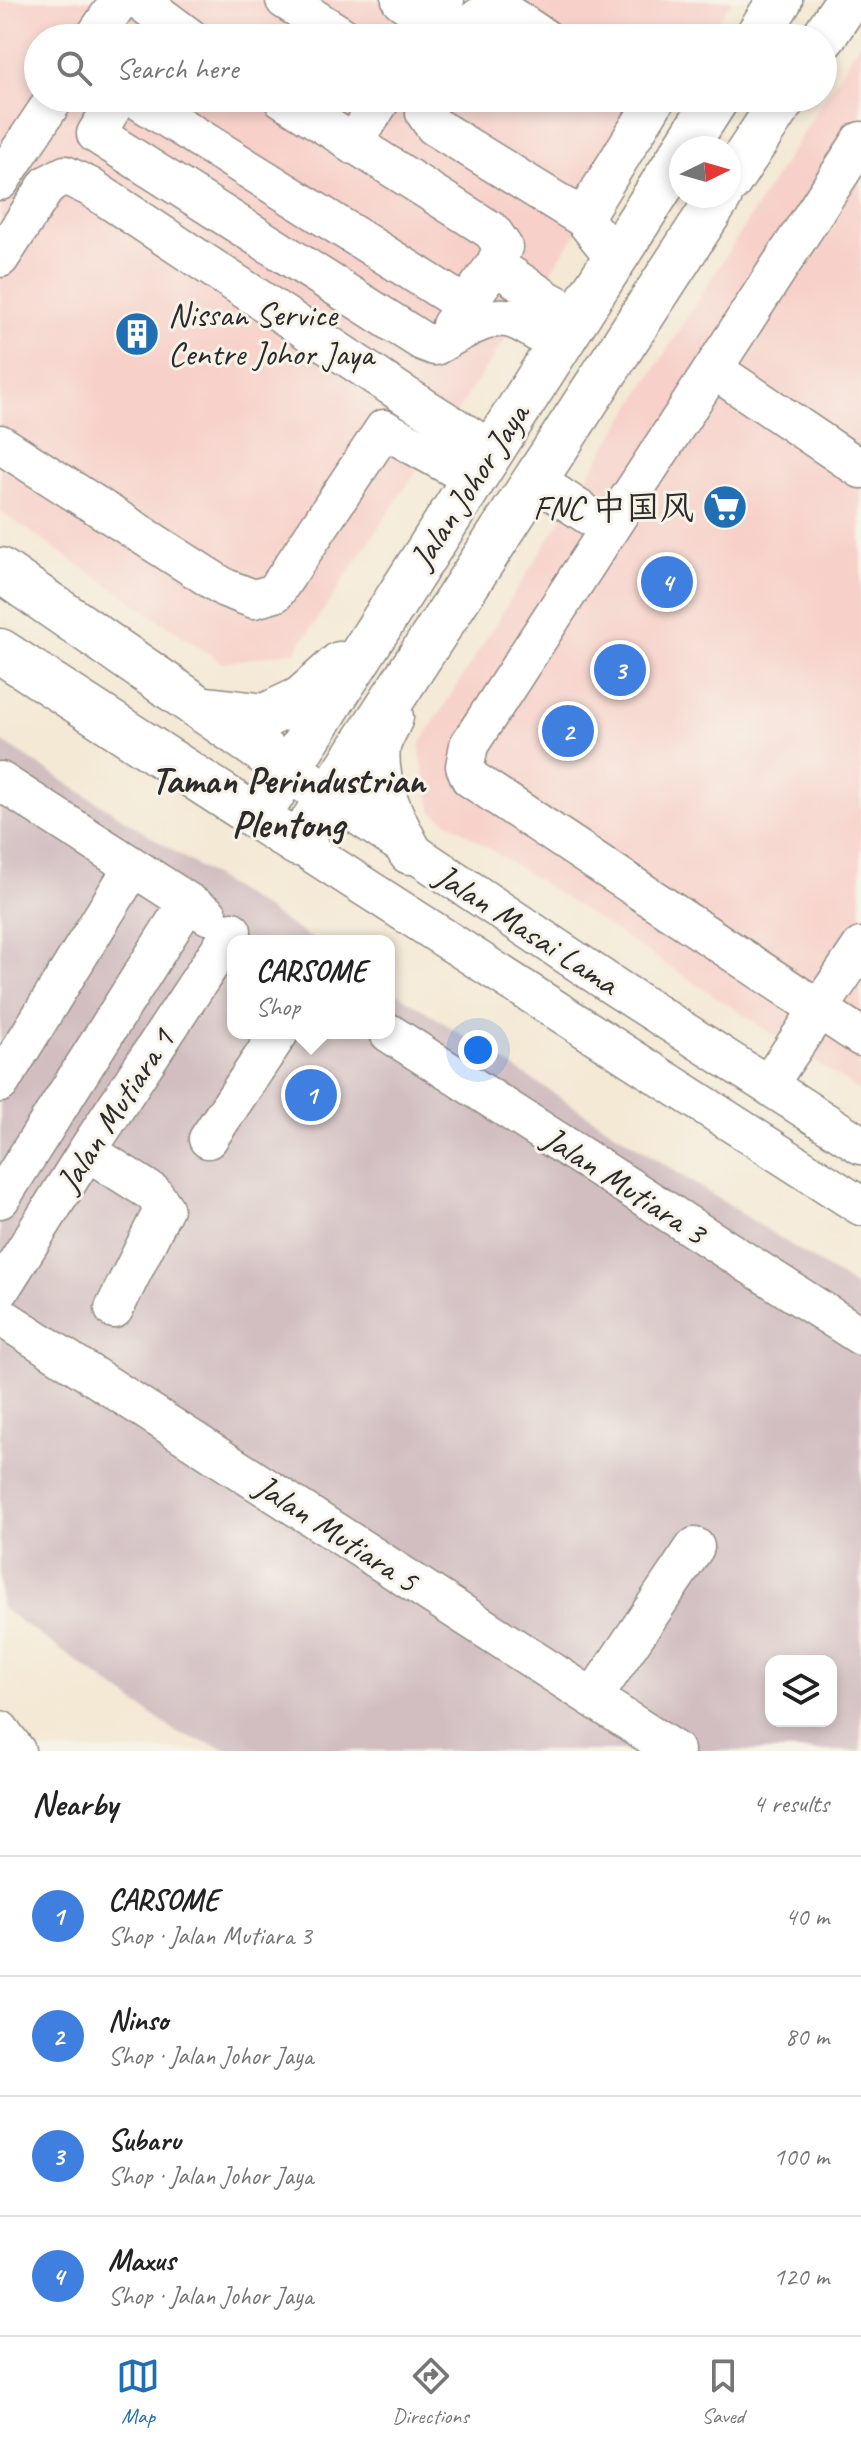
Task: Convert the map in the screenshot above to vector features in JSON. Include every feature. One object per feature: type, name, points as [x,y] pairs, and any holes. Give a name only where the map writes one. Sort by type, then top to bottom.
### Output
[{"type":"main road","points":[[765,24],[780,0]]},
{"type":"main road","points":[[832,24],[848,0]]},
{"type":"main road","points":[[693,136],[708,112]]},
{"type":"main road","points":[[741,164],[775,112]]},
{"type":"main road","name":"Jalan Johor Jaya","points":[[257,818],[669,174]]},
{"type":"main road","name":"Jalan Johor Jaya","points":[[298,844],[712,208]]},
{"type":"main road","name":"Jalan Masai Lama","points":[[0,570],[329,796]]},
{"type":"main road","points":[[201,709],[265,716],[301,699],[377,630]]},
{"type":"main road","name":"Jalan Masai Lama","points":[[0,651],[298,844]]},
{"type":"main road","points":[[410,852],[391,815],[379,773],[378,745],[417,661]]},
{"type":"street","points":[[104,24],[120,0]]},
{"type":"street","points":[[285,0],[323,24]]},
{"type":"street","points":[[474,24],[491,10],[506,13],[523,24]]},
{"type":"street","points":[[0,181],[45,112]]},
{"type":"street","points":[[68,112],[96,134],[422,341],[435,346],[488,321],[506,318],[522,324],[568,331]]},
{"type":"street","points":[[96,134],[109,112]]},
{"type":"street","points":[[157,112],[465,305]]},
{"type":"street","points":[[303,112],[492,231],[503,247],[495,265],[435,346]]},
{"type":"street","points":[[353,145],[373,112]]},
{"type":"street","points":[[425,112],[434,126],[583,218],[615,258]]},
{"type":"street","points":[[583,218],[647,112]]},
{"type":"street","points":[[861,141],[469,745],[465,766],[470,778],[861,1037]]},
{"type":"street","points":[[0,258],[48,184],[65,175],[90,187],[406,396],[483,464]]},
{"type":"street","points":[[495,265],[549,301],[568,331]]},
{"type":"street","points":[[713,369],[861,469]]},
{"type":"street","points":[[0,444],[225,588],[254,599],[275,593],[406,396]]},
{"type":"street","points":[[384,429],[483,464]]},
{"type":"street","points":[[535,480],[609,529]]},
{"type":"street","points":[[0,781],[238,935]]},
{"type":"street","name":"Jalan Masai Lama","points":[[329,796],[618,989],[861,1145]]},
{"type":"street","name":"Jalan Masai Lama","points":[[298,844],[861,1206]]},
{"type":"street","points":[[0,1083],[133,867]]},
{"type":"street","name":"Jalan Mutiara 1","points":[[0,1199],[188,902]]},
{"type":"street","points":[[768,1085],[861,947]]},
{"type":"street","name":"Jalan Mutiara 1","points":[[0,1290],[87,1151],[227,954]]},
{"type":"street","points":[[590,1032],[618,989]]},
{"type":"street","name":"Jalan Mutiara 3","points":[[395,1037],[861,1336]]},
{"type":"street","points":[[208,1139],[275,1039]]},
{"type":"street","points":[[87,1151],[153,1193],[164,1208],[114,1309]]},
{"type":"street","name":"Jalan Mutiara 5","points":[[0,1316],[675,1751]]},
{"type":"street","points":[[593,1698],[695,1547]]},
{"type":"street","points":[[0,1730],[16,1751]]},
{"type":"shaded area","points":[[0,0],[732,0],[716,24],[24,24],[24,112],[658,112],[296,651],[222,663],[0,511]]},
{"type":"shaded area","points":[[861,40],[861,1092],[432,811],[419,746],[816,112],[837,112],[837,78]]},
{"type":"shaded area","points":[[0,740],[306,935],[227,935],[227,1039],[395,1039],[395,992],[861,1290],[861,1751],[233,1751],[179,1734],[0,1607]]},
{"type":"place","name":"Nissan Service Centre Johor Jaya","points":[[137,334]]},
{"type":"place","name":"FNC 中国风","points":[[725,507]]},
{"type":"place","name":"Maxus","points":[[667,582]]},
{"type":"place","name":"Subaru","points":[[620,670]]},
{"type":"place","name":"Ninso","points":[[568,731]]},
{"type":"place","name":"CARSOME","points":[[311,1095]]},
{"type":"district","name":"Taman Perindustrian Plentong","points":[[288,802]]}]
